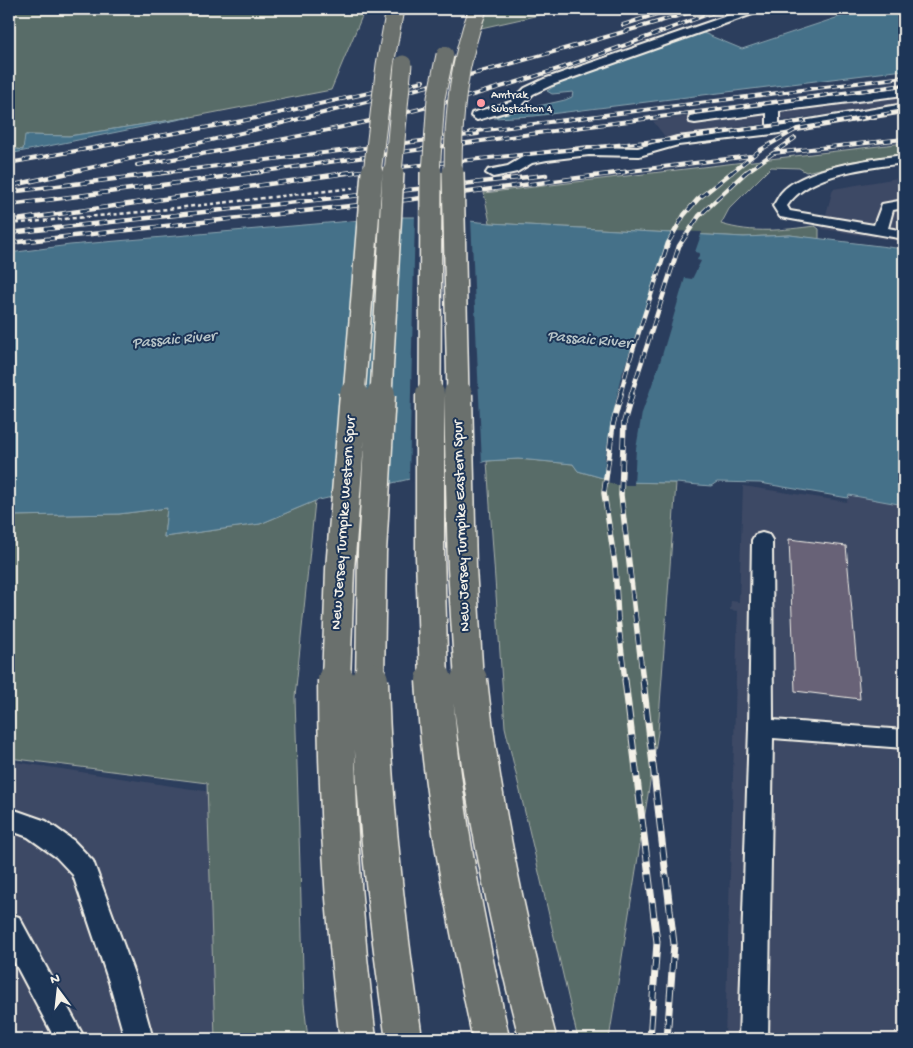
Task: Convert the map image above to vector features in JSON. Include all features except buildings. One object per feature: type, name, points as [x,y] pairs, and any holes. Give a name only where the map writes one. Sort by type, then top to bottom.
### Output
[{"type":"highway","name":"New Jersey Turnpike Western Spur","points":[[358,1039],[346,923],[337,794],[335,712],[337,605],[376,128],[384,64],[395,9]]},
{"type":"highway","name":"New Jersey Turnpike Western Spur","points":[[404,1039],[386,912],[378,826],[371,711],[370,649],[372,556],[395,147],[401,81],[412,9]]},
{"type":"highway","name":"New Jersey Turnpike Eastern Spur","points":[[460,9],[442,66],[432,131],[430,592],[436,706],[443,778],[462,899],[491,1039]]},
{"type":"highway","name":"New Jersey Turnpike Eastern Spur","points":[[478,9],[468,36],[459,74],[453,140],[465,626],[472,707],[491,836],[515,948],[538,1039]]},
{"type":"lane","points":[[477,116],[515,105],[529,91],[548,82],[757,9]]},
{"type":"lane","points":[[695,119],[904,91]]},
{"type":"lane","points":[[773,130],[774,108]]},
{"type":"lane","points":[[493,173],[512,169],[528,160],[547,156],[589,151],[639,152],[678,141],[773,130],[904,108]]},
{"type":"lane","points":[[904,159],[835,170],[801,185],[782,198],[780,206],[785,214],[904,235]]},
{"type":"lane","points":[[880,231],[887,207],[904,204]]},
{"type":"lane","points":[[753,1039],[761,728],[762,540]]},
{"type":"lane","points":[[761,728],[904,739]]},
{"type":"lane","points":[[9,819],[37,830],[65,849],[84,869],[123,982],[139,1039]]},
{"type":"lane","points":[[9,926],[71,1039]]},
{"type":"path","points":[[9,224],[141,212],[356,188]]},
{"type":"shaded area","points":[[904,88],[904,103],[666,138],[653,121]]},
{"type":"shaded area","points":[[904,177],[904,242],[822,229],[833,189]]},
{"type":"shaded area","points":[[743,486],[847,502],[848,495],[904,505],[904,1039],[725,1039],[738,611],[730,610],[731,601],[739,602]]},
{"type":"shaded area","points":[[9,761],[211,792],[218,1039],[9,1039]]},
{"type":"green space","points":[[9,9],[365,9],[331,90],[191,117],[69,136],[26,135],[23,150],[9,148]]},
{"type":"green space","points":[[488,9],[566,9],[481,28]]},
{"type":"green space","points":[[904,143],[904,154],[854,161],[806,172],[799,168],[771,167],[729,209],[721,224],[756,230],[780,230],[815,226],[819,229],[819,239],[790,235],[744,237],[490,223],[484,193]]},
{"type":"green space","points":[[518,459],[573,464],[578,471],[617,482],[676,483],[658,732],[609,1039],[578,1039],[505,727],[487,461]]},
{"type":"green space","points":[[315,501],[295,697],[304,1003],[308,1039],[215,1039],[207,783],[9,758],[9,516],[119,514],[167,508],[164,537],[260,524]]},
{"type":"water","points":[[830,9],[904,9],[904,70],[534,116],[494,118],[503,114],[565,100],[572,97],[573,92],[552,94],[547,91],[562,81],[701,32],[742,49],[845,15]]},
{"type":"water","points":[[191,117],[9,154],[9,148],[23,150],[25,135],[69,136]]},
{"type":"water","name":"Passaic River","points":[[398,217],[427,217],[490,223],[744,237],[790,235],[904,249],[904,505],[849,495],[848,498],[760,483],[717,482],[711,486],[676,483],[617,482],[578,471],[573,464],[518,459],[487,461],[315,501],[260,524],[164,537],[167,508],[119,514],[9,516],[9,253],[70,245]]},
{"type":"pier","points":[[415,214],[471,218],[482,464],[409,482]]},
{"type":"pier","points":[[672,231],[702,232],[695,252],[700,253],[697,260],[701,261],[692,279],[685,278],[660,362],[642,413],[636,449],[634,485],[617,485],[604,481],[605,457],[620,380]]},
{"type":"railway","points":[[623,25],[672,9]]},
{"type":"railway","points":[[67,173],[386,97],[544,55],[701,9]]},
{"type":"railway","points":[[137,165],[318,132],[453,101],[610,51],[722,9]]},
{"type":"railway","points":[[470,132],[904,77]]},
{"type":"railway","points":[[9,163],[242,121],[423,81]]},
{"type":"railway","points":[[251,173],[904,85]]},
{"type":"railway","points":[[731,173],[760,150],[797,129],[904,111]]},
{"type":"railway","points":[[342,173],[685,138],[805,121]]},
{"type":"railway","points":[[161,173],[478,134]]},
{"type":"railway","points":[[774,153],[795,138]]},
{"type":"railway","points":[[774,153],[904,139]]},
{"type":"railway","points":[[745,173],[774,153]]},
{"type":"railway","points":[[615,173],[750,156]]},
{"type":"railway","points":[[14,185],[73,172]]},
{"type":"railway","points":[[9,192],[171,172]]},
{"type":"railway","points":[[9,205],[261,172]]},
{"type":"railway","points":[[9,221],[354,172]]},
{"type":"railway","points":[[9,243],[406,200],[625,172]]},
{"type":"railway","points":[[620,395],[668,243],[684,215],[698,199],[732,172]]},
{"type":"railway","points":[[631,395],[679,246],[699,216],[746,172]]},
{"type":"railway","points":[[9,233],[546,175]]},
{"type":"railway","points":[[621,394],[613,424],[604,493],[615,565],[618,619],[625,681]]},
{"type":"railway","points":[[632,394],[624,422],[621,495],[643,681]]},
{"type":"railway","points":[[625,680],[657,942],[650,1039]]},
{"type":"railway","points":[[643,680],[674,944],[667,1039]]},
{"type":"place","name":"Amtrak Substation 4","points":[[481,103]]}]
